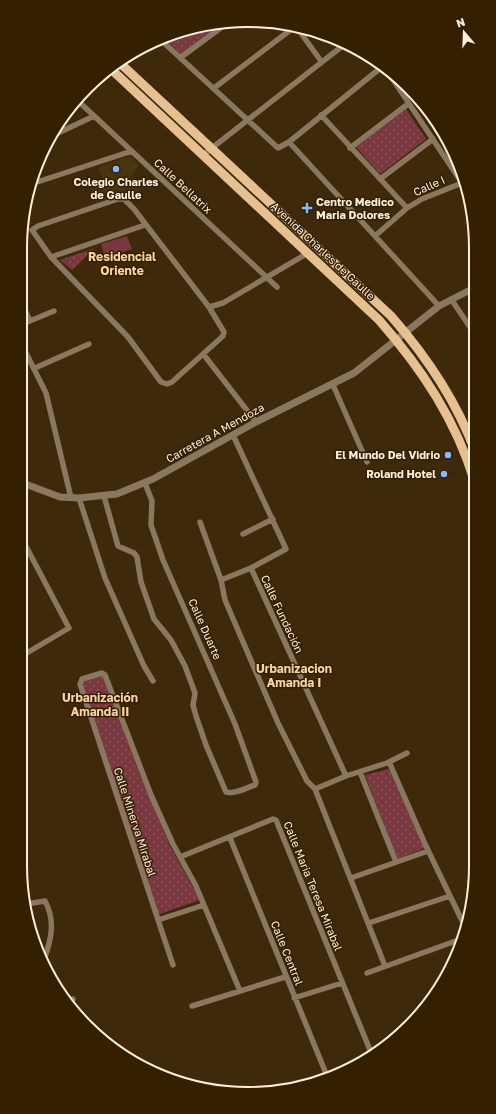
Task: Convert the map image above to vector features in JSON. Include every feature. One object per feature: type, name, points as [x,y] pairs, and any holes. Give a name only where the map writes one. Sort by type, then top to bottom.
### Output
[{"type":"main road","name":"Avenida Charles de Gaulle","points":[[123,66],[315,244],[405,332],[425,358],[452,398],[469,436]]},
{"type":"main road","name":"Avenida Charles de Gaulle","points":[[114,72],[379,320],[396,339],[426,378],[444,408],[460,440],[469,465]]},
{"type":"main road","points":[[218,168],[225,162]]},
{"type":"street","points":[[180,58],[219,29]]},
{"type":"street","points":[[214,88],[289,31]]},
{"type":"street","points":[[302,34],[321,61]]},
{"type":"street","points":[[165,43],[276,147],[280,147],[289,142],[378,70]]},
{"type":"street","points":[[203,155],[340,47]]},
{"type":"street","name":"Calle I","points":[[394,82],[456,174]]},
{"type":"street","name":"Calle Bellatrix","points":[[81,104],[277,287]]},
{"type":"street","points":[[350,148],[408,104]]},
{"type":"street","points":[[321,115],[407,208]]},
{"type":"street","points":[[60,132],[94,116]]},
{"type":"street","points":[[380,179],[433,139]]},
{"type":"street","points":[[289,142],[439,306]]},
{"type":"street","points":[[38,182],[132,152]]},
{"type":"street","name":"Calle I","points":[[375,236],[407,208],[422,199],[459,184]]},
{"type":"street","points":[[118,199],[124,199],[145,225],[222,327],[223,336],[204,355],[172,382],[167,384],[161,382],[128,337],[51,257],[32,230],[33,228],[118,199]]},
{"type":"street","points":[[51,257],[145,225]]},
{"type":"street","points":[[209,308],[222,303],[308,253]]},
{"type":"street","name":"Carretera A Mendoza","points":[[27,485],[60,497],[75,498],[104,496],[123,492],[144,483],[256,422],[333,384],[370,362],[396,339],[439,306],[469,290]]},
{"type":"street","points":[[450,299],[469,325]]},
{"type":"street","points":[[27,322],[54,310]]},
{"type":"street","points":[[27,314],[30,321]]},
{"type":"street","points":[[35,368],[89,344]]},
{"type":"street","points":[[27,354],[46,393],[75,498],[105,578],[144,666],[153,681]]},
{"type":"street","points":[[204,355],[256,422]]},
{"type":"street","points":[[333,384],[367,462]]},
{"type":"street","name":"Calle Fundación","points":[[221,580],[251,568],[286,549],[233,435]]},
{"type":"street","name":"Calle Duarte","points":[[104,496],[118,546],[134,553],[137,557],[141,582],[154,619],[171,640],[185,666],[195,693],[193,705],[206,745],[226,792],[230,793],[238,791],[255,785],[256,782],[235,724],[163,560],[151,525],[152,502],[144,483]]},
{"type":"street","points":[[243,534],[273,519]]},
{"type":"street","points":[[200,522],[221,580],[225,600],[278,723],[307,781],[315,789],[385,966]]},
{"type":"street","points":[[27,548],[69,628],[27,653]]},
{"type":"street","name":"Calle Fundación","points":[[251,568],[346,776]]},
{"type":"street","name":"Calle Minerva Mirabal","points":[[173,965],[80,684],[82,679],[102,673],[105,675],[151,795],[180,857]]},
{"type":"street","points":[[315,789],[346,776],[389,763],[407,753]]},
{"type":"street","points":[[389,763],[462,920]]},
{"type":"street","points":[[360,772],[396,862]]},
{"type":"street","name":"Calle Maria Teresa Mirabal","points":[[180,857],[230,838],[273,819],[276,820],[370,1050]]},
{"type":"street","name":"Calle Central","points":[[230,838],[325,1073]]},
{"type":"street","points":[[351,878],[428,850]]},
{"type":"street","points":[[180,857],[204,905],[240,991]]},
{"type":"street","points":[[368,923],[450,896]]},
{"type":"street","points":[[30,904],[45,902],[52,923],[50,942],[46,955]]},
{"type":"street","points":[[158,920],[204,905]]},
{"type":"street","points":[[367,973],[456,941]]},
{"type":"street","points":[[192,1006],[285,977]]},
{"type":"street","points":[[294,998],[342,983]]},
{"type":"shaded area","points":[[216,29],[182,55],[168,42],[205,31]]},
{"type":"shaded area","points":[[406,109],[426,139],[380,174],[356,147]]},
{"type":"shaded area","points":[[130,156],[139,165],[131,176],[140,189],[129,197],[123,194],[96,203],[91,188],[104,184],[98,167]]},
{"type":"shaded area","points":[[127,236],[132,249],[105,258],[101,244]]},
{"type":"shaded area","points":[[95,248],[72,270],[60,260]]},
{"type":"shaded area","points":[[103,675],[138,770],[170,846],[200,900],[157,915],[82,682]]},
{"type":"shaded area","points":[[389,769],[425,848],[397,859],[365,775]]},
{"type":"place","name":"Colegio Charles de Gaulle","points":[[116,169]]},
{"type":"place","name":"Centro Medico Maria Dolores","points":[[307,208]]},
{"type":"place","name":"El Mundo Del Vidrio","points":[[448,455]]},
{"type":"place","name":"Roland Hotel","points":[[444,474]]},
{"type":"district","name":"Residencial Oriente","points":[[122,264]]},
{"type":"district","name":"Urbanizacion Amanda I","points":[[294,676]]},
{"type":"district","name":"Urbanización Amanda II","points":[[100,705]]}]
